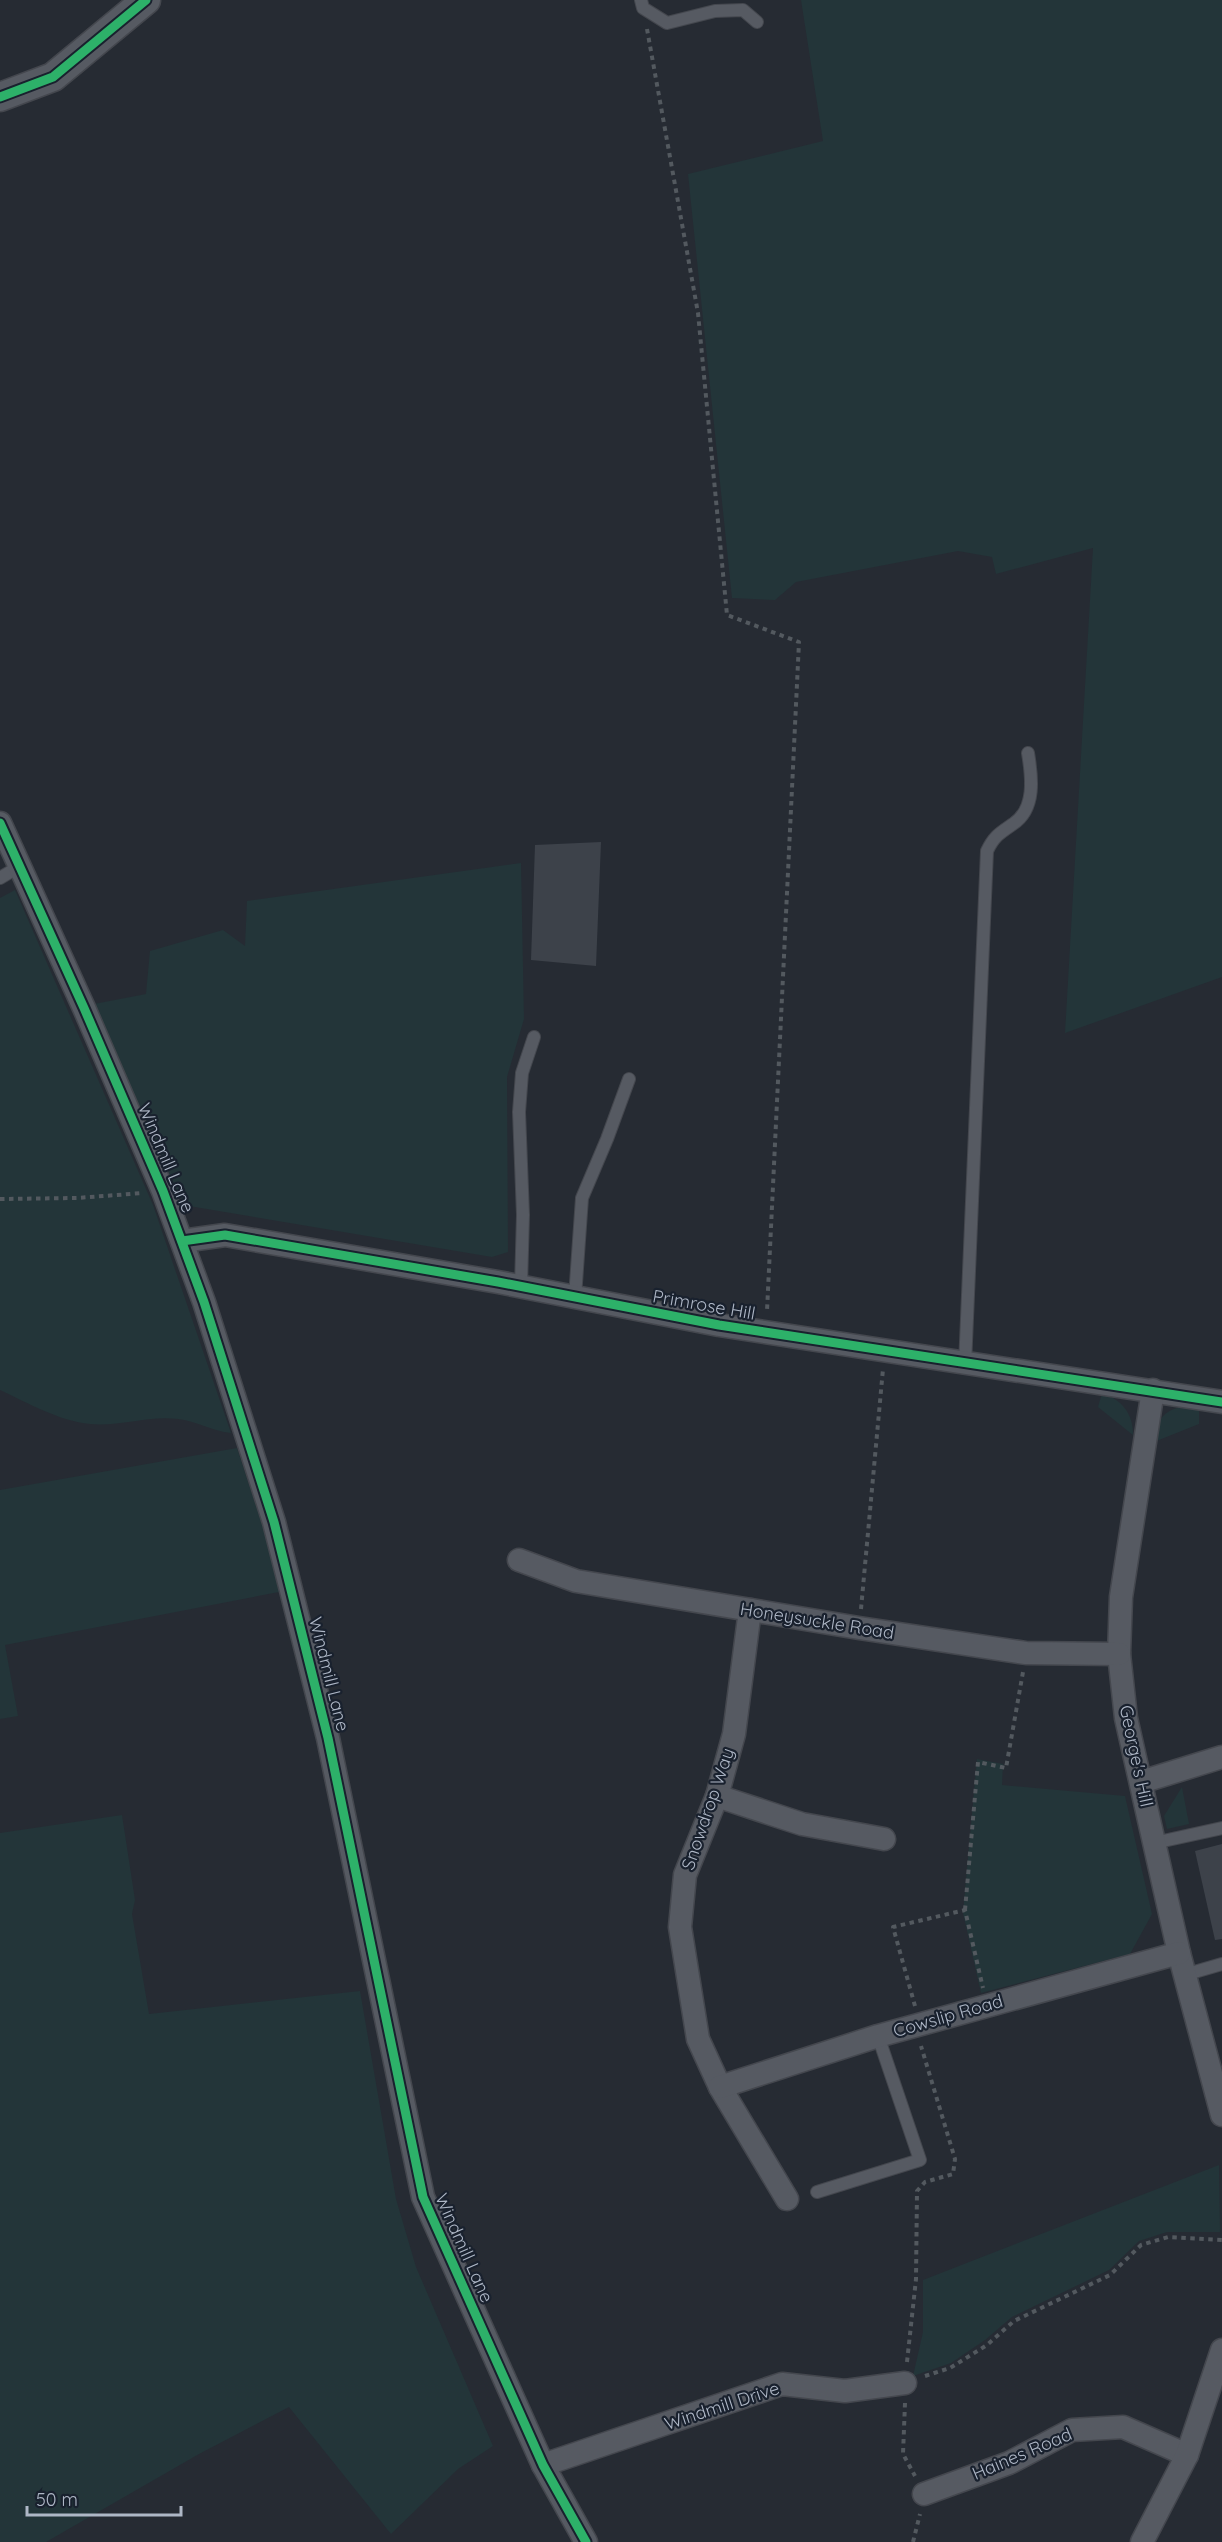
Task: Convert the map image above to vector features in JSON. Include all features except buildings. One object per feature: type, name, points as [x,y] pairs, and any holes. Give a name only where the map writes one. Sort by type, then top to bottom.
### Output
[{"type":"street","points":[[0,98],[52,77],[146,0]]},
{"type":"street","name":"Windmill Lane","points":[[0,823],[84,1008],[163,1191],[204,1302],[274,1522],[328,1738],[423,2197],[543,2465],[586,2542]]},
{"type":"street","name":"Primrose Hill","points":[[182,1241],[225,1235],[521,1286],[765,1333],[964,1365],[1153,1390],[1222,1402]]},
{"type":"street","name":"George's Hill","points":[[1153,1390],[1121,1597],[1119,1654],[1126,1718],[1184,1975],[1222,2115]]},
{"type":"street","name":"Honeysuckle Road","points":[[519,1560],[576,1581],[859,1628],[1026,1653],[1119,1654]]},
{"type":"street","name":"Snowdrop Way","points":[[750,1610],[734,1734],[717,1796],[685,1875],[680,1927],[698,2039],[720,2087],[787,2199]]},
{"type":"street","points":[[1141,1782],[1222,1756]]},
{"type":"street","points":[[717,1796],[802,1824],[884,1839]]},
{"type":"street","name":"Cowslip Road","points":[[720,2087],[878,2036],[920,2033],[987,2005],[1179,1953]]},
{"type":"street","points":[[1142,2542],[1187,2455],[1220,2365]]},
{"type":"street","name":"Windmill Drive","points":[[543,2465],[782,2384],[845,2391],[905,2383]]},
{"type":"street","name":"Haines Road","points":[[924,2494],[1009,2463],[1072,2430],[1123,2427],[1187,2455]]},
{"type":"lane","points":[[642,4],[667,23],[715,11],[743,10],[757,22]]},
{"type":"lane","points":[[964,1365],[987,851],[994,836],[1023,816],[1032,789],[1028,753]]},
{"type":"lane","points":[[0,878],[20,866]]},
{"type":"lane","points":[[521,1286],[523,1215],[519,1112],[522,1073],[534,1037]]},
{"type":"lane","points":[[574,1297],[582,1198],[608,1139],[629,1079]]},
{"type":"lane","points":[[1154,1843],[1222,1828]]},
{"type":"lane","points":[[1184,1975],[1222,1964]]},
{"type":"lane","points":[[817,2192],[920,2160],[878,2036]]},
{"type":"path","points":[[642,4],[698,313],[727,615],[799,642],[765,1333]]},
{"type":"path","points":[[0,1199],[77,1198],[163,1191]]},
{"type":"path","points":[[859,1628],[885,1352]]},
{"type":"path","points":[[987,2005],[965,1910],[978,1762],[1006,1768],[1025,1664]]},
{"type":"path","points":[[913,2542],[924,2494],[903,2454],[905,2383],[916,2278],[917,2191],[925,2182],[953,2174],[955,2159],[893,1927],[965,1910]]},
{"type":"path","points":[[905,2383],[950,2368],[987,2344],[1014,2322],[1110,2275],[1141,2245],[1168,2236],[1222,2240]]},
{"type":"shaded area","points":[[801,0],[1222,0],[1222,977],[1065,1033],[1093,548],[996,574],[992,557],[958,551],[796,582],[775,600],[732,598],[688,174],[823,141]]},
{"type":"shaded area","points":[[521,863],[524,1019],[507,1077],[508,1252],[492,1257],[189,1206],[179,1196],[94,1004],[146,994],[150,951],[223,930],[245,946],[247,901]]},
{"type":"shaded area","points":[[15,890],[153,1205],[231,1433],[185,1420],[167,1418],[112,1424],[78,1422],[44,1411],[0,1390],[0,898]]},
{"type":"shaded area","points":[[1102,1393],[1115,1399],[1125,1408],[1131,1420],[1133,1435],[1098,1407]]},
{"type":"shaded area","points":[[1181,1407],[1199,1410],[1199,1424],[1154,1442],[1164,1415]]},
{"type":"shaded area","points":[[237,1448],[284,1591],[5,1645],[18,1716],[0,1719],[0,1490]]},
{"type":"shaded area","points":[[977,1759],[1003,1764],[1002,1785],[1125,1796],[1152,1914],[1130,1954],[981,1993],[963,1913]]},
{"type":"shaded area","points":[[1182,1787],[1189,1824],[1167,1829],[1164,1816]]},
{"type":"shaded area","points":[[122,1815],[135,1900],[132,1914],[149,2014],[360,1991],[396,2199],[416,2267],[493,2446],[458,2469],[391,2534],[289,2407],[199,2454],[46,2542],[0,2542],[0,1833]]},
{"type":"shaded area","points":[[1219,2165],[1220,2232],[1167,2232],[1139,2241],[1109,2270],[1012,2317],[985,2340],[951,2363],[913,2376],[923,2332],[923,2280]]},
{"type":"cycle path","points":[[0,97],[53,77],[146,0]]},
{"type":"cycle path","points":[[0,823],[84,1008],[163,1191],[204,1302],[274,1522],[328,1738],[423,2197],[543,2465],[586,2542]]},
{"type":"cycle path","points":[[182,1241],[225,1235],[498,1282],[719,1325],[1222,1402]]}]
